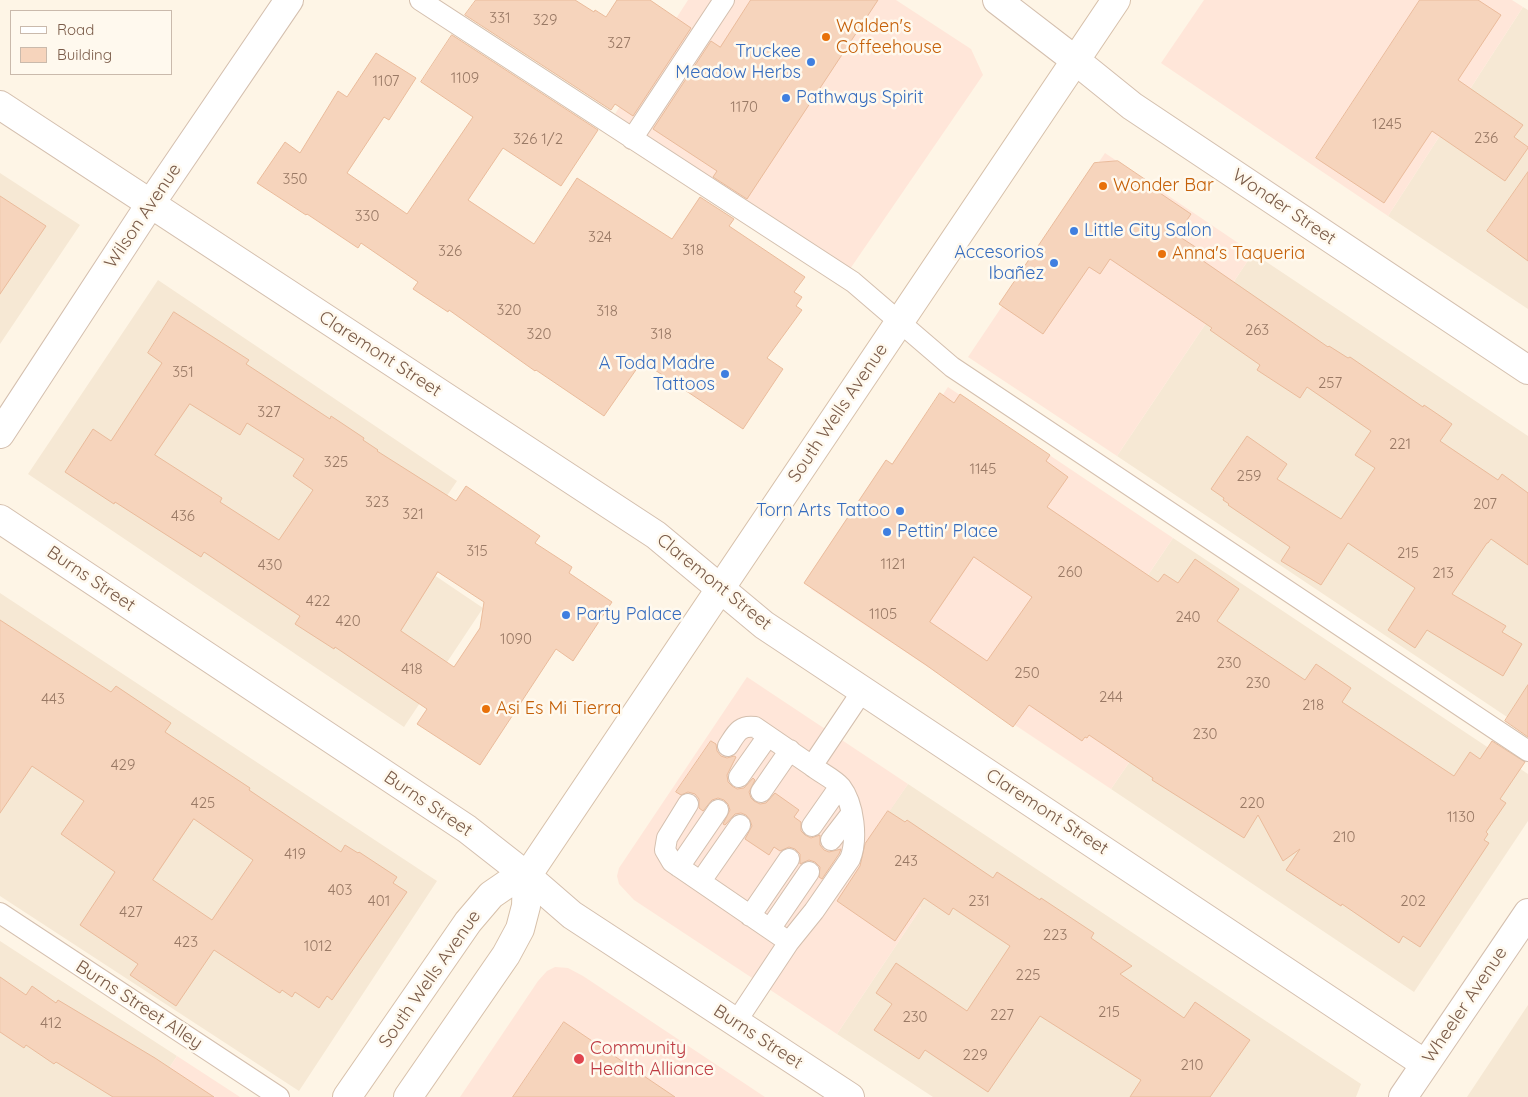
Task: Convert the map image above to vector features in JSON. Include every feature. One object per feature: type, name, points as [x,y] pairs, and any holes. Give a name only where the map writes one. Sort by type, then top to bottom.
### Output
[{"type":"street","name":"Wilson Avenue","points":[[0,434],[152,203],[289,0]]},
{"type":"street","name":"Wonder Street","points":[[997,0],[1134,107],[1528,370]]},
{"type":"street","name":"South Wells Avenue","points":[[347,1097],[468,922],[491,895],[507,884],[527,876],[1116,0]]},
{"type":"street","name":"Claremont Street","points":[[0,104],[656,535],[764,625],[1425,1064]]},
{"type":"street","name":"Burns Street","points":[[0,519],[467,829],[527,876],[572,915],[850,1097]]},
{"type":"street","points":[[408,1097],[503,959],[520,929],[526,906],[527,876]]},
{"type":"street","name":"Wheeler Avenue","points":[[1403,1097],[1528,913]]},
{"type":"lane","points":[[420,0],[853,282],[952,367],[1528,751]]},
{"type":"lane","points":[[632,139],[724,0]]},
{"type":"lane","points":[[812,766],[863,690]]},
{"type":"lane","points":[[728,746],[738,731],[746,726],[755,727],[790,750],[840,786],[846,796],[856,835],[850,859],[814,912],[789,942],[736,1022]]},
{"type":"lane","points":[[739,778],[768,736]]},
{"type":"lane","points":[[762,792],[790,750]]},
{"type":"lane","points":[[812,826],[840,786]]},
{"type":"lane","points":[[688,804],[667,838],[666,850],[672,862],[789,942]]},
{"type":"lane","points":[[679,866],[718,810]]},
{"type":"lane","points":[[831,840],[851,814]]},
{"type":"lane","points":[[701,881],[740,825]]},
{"type":"lane","points":[[750,916],[789,859]]},
{"type":"lane","points":[[770,929],[809,872]]},
{"type":"lane","name":"Burns Street Alley","points":[[0,913],[279,1097]]},
{"type":"shaded area","points":[[688,0],[896,0],[971,49],[983,75],[850,269],[615,114]]},
{"type":"shaded area","points":[[1204,0],[1512,0],[1523,7],[1388,216],[1161,63]]},
{"type":"shaded area","points":[[1523,7],[1528,10],[1528,309],[1388,216]]},
{"type":"shaded area","points":[[1105,153],[1253,253],[1117,456],[968,357]]},
{"type":"shaded area","points":[[0,173],[80,225],[0,344]]},
{"type":"shaded area","points":[[1253,253],[1528,436],[1528,731],[1117,456]]},
{"type":"shaded area","points":[[158,280],[457,481],[406,556],[483,608],[404,727],[28,474]]},
{"type":"shaded area","points":[[948,387],[1173,538],[1117,621],[1152,729],[1111,789],[811,589]]},
{"type":"shaded area","points":[[1173,538],[1528,774],[1528,821],[1414,992],[1111,789],[1152,729],[1117,621]]},
{"type":"shaded area","points":[[0,593],[437,881],[299,1091],[0,896]]},
{"type":"shaded area","points":[[747,677],[908,784],[864,849],[858,861],[909,896],[907,898],[921,908],[837,1034],[634,900],[619,884],[617,876],[619,868]]},
{"type":"shaded area","points":[[908,784],[1361,1084],[1356,1097],[933,1097],[837,1034],[921,908],[907,898],[908,895],[858,861],[863,849]]},
{"type":"shaded area","points":[[0,941],[177,1056],[150,1097],[0,1097]]},
{"type":"shaded area","points":[[555,967],[568,968],[583,976],[765,1097],[460,1097],[538,981],[547,971]]},
{"type":"shaded area","points":[[1528,1005],[1528,1097],[1467,1097]]},
{"type":"shaded area","points":[[177,1056],[240,1097],[150,1097]]},
{"type":"building","points":[[476,0],[575,0],[606,17],[617,0],[650,0],[691,28],[633,116],[615,104],[611,110],[465,15]]},
{"type":"building","points":[[751,0],[878,0],[747,199],[713,177],[717,171],[653,129],[711,41],[720,47]]},
{"type":"building","points":[[1420,0],[1478,0],[1501,15],[1458,80],[1523,125],[1514,137],[1528,148],[1505,181],[1432,131],[1384,203],[1316,158]]},
{"type":"building","points":[[452,35],[598,130],[561,186],[503,148],[468,200],[534,244],[577,178],[672,239],[700,197],[734,219],[729,226],[805,277],[794,292],[802,297],[796,306],[802,310],[767,358],[783,369],[743,429],[652,368],[651,371],[640,364],[604,416],[535,371],[449,310],[448,312],[413,289],[418,282],[361,243],[358,248],[257,183],[285,142],[300,153],[338,91],[347,97],[376,53],[416,78],[389,120],[384,117],[347,173],[407,214],[473,117],[421,82]]},
{"type":"building","points":[[1118,161],[1146,180],[1145,183],[1191,214],[1177,235],[1200,250],[1196,256],[1328,347],[1348,358],[1350,357],[1423,407],[1424,405],[1452,424],[1440,441],[1498,480],[1502,474],[1528,493],[1528,565],[1491,539],[1452,594],[1506,626],[1502,632],[1522,644],[1503,676],[1427,630],[1415,648],[1388,630],[1415,588],[1348,543],[1321,585],[1281,561],[1290,547],[1228,505],[1223,500],[1224,498],[1211,489],[1247,436],[1287,464],[1277,479],[1341,519],[1375,468],[1355,455],[1371,431],[1307,387],[1300,398],[1257,370],[1260,365],[1210,330],[1212,328],[1110,259],[1100,274],[1089,267],[1043,334],[999,304],[1094,163]]},
{"type":"building","points":[[1528,172],[1528,261],[1487,231]]},
{"type":"building","points":[[0,196],[46,226],[0,294]]},
{"type":"building","points":[[174,312],[249,360],[246,364],[330,419],[331,416],[364,438],[363,440],[377,451],[456,501],[466,486],[540,536],[535,543],[572,567],[569,573],[612,602],[573,661],[556,649],[480,765],[417,724],[427,709],[335,647],[334,649],[295,624],[300,616],[204,552],[201,557],[65,472],[93,429],[111,441],[162,363],[148,353]],"holes":[[[190,404],[240,435],[247,423],[304,459],[293,476],[313,490],[279,540],[220,502],[222,498],[155,455]],[[438,572],[484,602],[480,628],[454,667],[401,631]]]},
{"type":"building","points":[[940,393],[954,403],[960,394],[1050,455],[1046,461],[1068,477],[1047,507],[1158,582],[1164,574],[1178,583],[1195,559],[1239,589],[1217,621],[1305,680],[1316,664],[1351,688],[1342,702],[1454,776],[1470,752],[1480,759],[1492,741],[1525,762],[1500,799],[1506,803],[1486,832],[1488,834],[1484,840],[1489,843],[1420,947],[1403,936],[1399,943],[1342,904],[1341,906],[1286,870],[1300,849],[1283,861],[1258,815],[1244,838],[1152,780],[1153,778],[1089,735],[1082,741],[1029,705],[1013,727],[926,665],[804,583],[886,460],[892,464]],"holes":[[[974,557],[1032,597],[987,661],[930,622]]]},
{"type":"building","points":[[0,620],[111,692],[116,686],[171,723],[165,732],[250,788],[249,790],[341,852],[345,845],[397,877],[393,883],[407,892],[332,1000],[327,996],[319,1008],[295,992],[292,997],[282,990],[280,993],[278,992],[214,950],[176,1006],[130,975],[138,964],[80,925],[115,872],[61,834],[84,801],[32,766],[0,813]],"holes":[[[194,819],[253,860],[212,920],[153,880]]]},
{"type":"building","points":[[1528,685],[1528,737],[1505,721]]},
{"type":"building","points":[[711,741],[716,744],[717,751],[721,756],[727,758],[736,757],[727,775],[728,782],[732,786],[737,789],[744,788],[753,778],[755,780],[749,792],[754,801],[760,804],[766,803],[775,793],[799,810],[794,817],[801,822],[801,831],[805,835],[811,838],[820,835],[820,845],[829,852],[841,849],[822,879],[819,877],[820,867],[815,862],[809,860],[800,864],[800,854],[795,849],[789,847],[780,851],[774,847],[769,855],[745,839],[752,826],[746,815],[741,813],[735,814],[725,825],[723,824],[730,810],[724,800],[718,798],[712,800],[703,811],[699,808],[699,799],[695,794],[688,792],[681,795],[676,792]]},
{"type":"building","points":[[888,811],[905,822],[907,820],[993,878],[997,872],[1094,933],[1091,938],[1132,966],[1120,974],[1184,1018],[1195,1002],[1250,1040],[1210,1097],[1130,1097],[1141,1080],[1040,1016],[988,1092],[925,1050],[919,1059],[874,1030],[892,1004],[876,993],[896,963],[967,1011],[1010,946],[953,908],[949,915],[924,898],[895,941],[837,901],[860,866],[865,844]]},
{"type":"building","points":[[0,977],[26,995],[32,986],[56,1003],[58,1000],[155,1058],[214,1097],[113,1097],[56,1062],[54,1064],[26,1045],[24,1048],[0,1032]]},
{"type":"building","name":"Community Health Alliance","points":[[564,1022],[675,1097],[513,1097]]},
{"type":"place","name":"Walden's Coffeehouse","points":[[826,37]]},
{"type":"place","name":"Truckee Meadow Herbs","points":[[811,62]]},
{"type":"place","name":"Pathways Spirit","points":[[786,98]]},
{"type":"place","name":"Wonder Bar","points":[[1103,186]]},
{"type":"place","name":"Little City Salon","points":[[1074,231]]},
{"type":"place","name":"Anna's Taqueria","points":[[1162,254]]},
{"type":"place","name":"Accesorios Ibañez","points":[[1054,263]]},
{"type":"place","name":"A Toda Madre Tattoos","points":[[725,374]]},
{"type":"place","name":"Torn Arts Tattoo","points":[[900,511]]},
{"type":"place","name":"Pettin' Place","points":[[887,532]]},
{"type":"place","name":"Party Palace","points":[[566,615]]},
{"type":"place","name":"Asi Es Mi Tierra","points":[[486,709]]},
{"type":"place","name":"Community Health Alliance","points":[[579,1059]]}]
